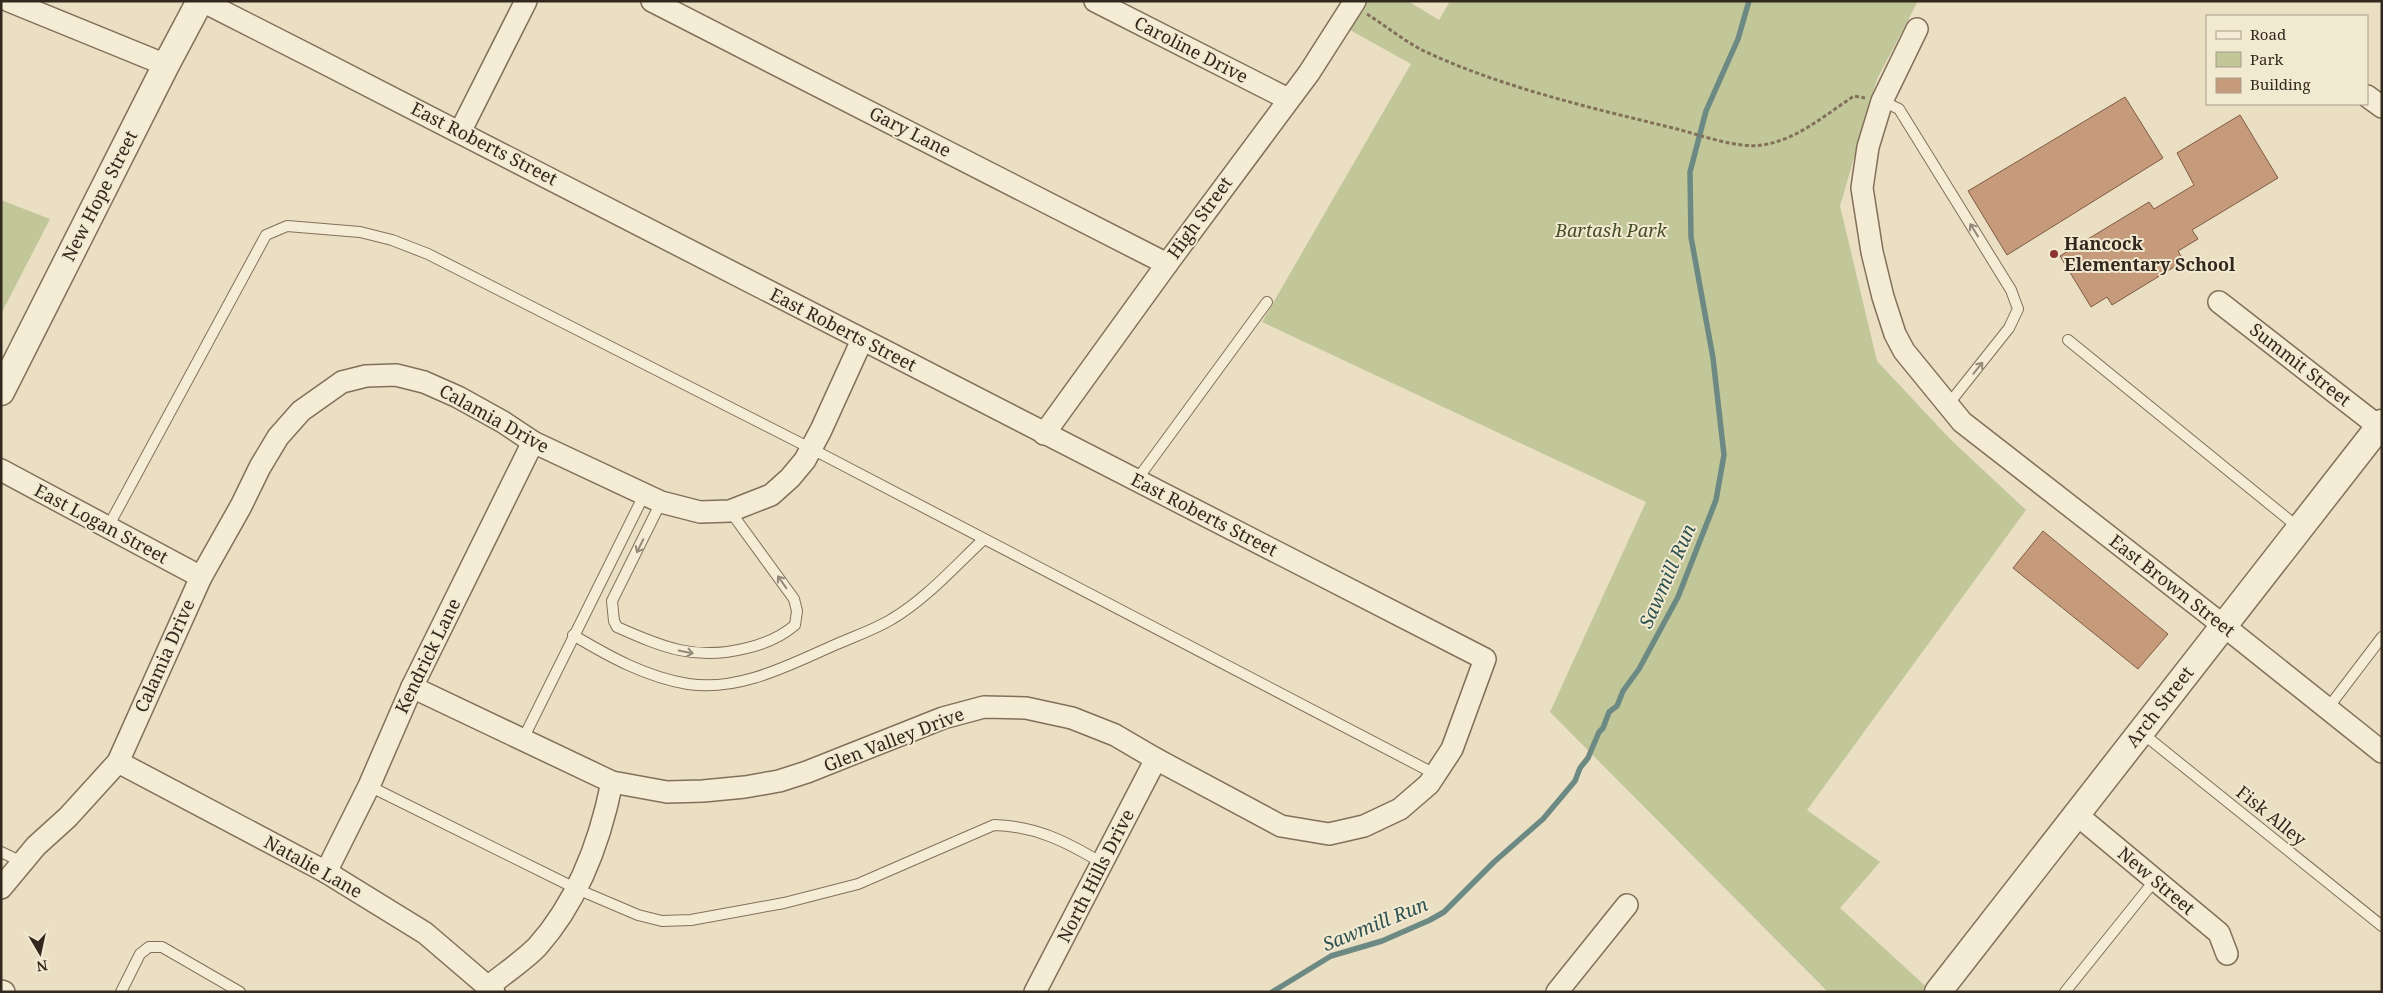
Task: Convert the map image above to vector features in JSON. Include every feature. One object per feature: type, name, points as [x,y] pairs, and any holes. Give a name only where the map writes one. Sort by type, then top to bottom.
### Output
[{"type":"street","points":[[9,1],[166,64]]},
{"type":"street","name":"New Hope Street","points":[[1,392],[166,64],[201,1]]},
{"type":"street","name":"East Roberts Street","points":[[201,1],[460,132],[1044,434],[1485,659]]},
{"type":"street","points":[[460,132],[526,1]]},
{"type":"street","name":"Gary Lane","points":[[652,1],[1167,264]]},
{"type":"street","name":"Caroline Drive","points":[[1095,1],[1288,99]]},
{"type":"street","name":"High Street","points":[[1044,434],[1288,99],[1309,73],[1354,4]]},
{"type":"street","name":"East Brown Street","points":[[1917,29],[1882,101],[1868,147],[1862,188],[1872,252],[1883,297],[1895,334],[1904,351],[1962,422],[2382,752]]},
{"type":"street","points":[[2368,97],[2382,107]]},
{"type":"street","name":"Summit Street","points":[[2218,302],[2381,426]]},
{"type":"street","name":"Calamia Drive","points":[[1,888],[22,862],[68,817],[118,762],[201,577],[278,437],[301,411],[342,382],[366,376],[396,375],[424,382],[488,413],[533,442],[653,498],[700,512],[730,512],[771,495],[790,478],[812,449],[862,340]]},
{"type":"street","name":"Arch Street","points":[[1938,992],[2381,426]]},
{"type":"street","name":"Kendrick Lane","points":[[326,872],[369,786],[412,687],[533,442]]},
{"type":"street","name":"East Logan Street","points":[[1,470],[201,577]]},
{"type":"street","name":"Glen Valley Drive","points":[[412,687],[612,782],[667,792],[703,791],[770,782],[808,772],[942,718],[984,707],[1026,708],[1072,718],[1114,735],[1156,760],[1282,826],[1329,834],[1364,826],[1400,810],[1429,784],[1452,749],[1485,659]]},
{"type":"street","name":"North Hills Drive","points":[[1035,992],[1156,760]]},
{"type":"street","name":"Natalie Lane","points":[[118,762],[326,872],[425,933],[492,989]]},
{"type":"street","points":[[492,989],[536,948],[562,916],[586,871],[604,823],[612,782]]},
{"type":"street","name":"New Street","points":[[2076,814],[2219,933],[2227,954]]},
{"type":"street","points":[[1557,992],[1627,905]]},
{"type":"lane","points":[[1882,101],[1899,109],[2011,290],[2018,309],[2010,328],[1947,406]]},
{"type":"lane","points":[[108,527],[266,235],[287,226],[360,232],[392,240],[428,254],[812,449],[1435,774]]},
{"type":"lane","points":[[1136,481],[1267,302]]},
{"type":"lane","points":[[2068,340],[2300,528]]},
{"type":"lane","points":[[653,498],[612,601],[614,621],[617,627],[670,649],[703,655],[724,654],[758,646],[785,634],[795,626],[797,610],[794,600],[730,512]]},
{"type":"lane","points":[[523,739],[573,635],[653,498]]},
{"type":"lane","points":[[573,635],[606,654],[663,679],[690,684],[722,684],[748,680],[892,620],[916,601],[984,539]]},
{"type":"lane","points":[[2328,708],[2382,637]]},
{"type":"lane","name":"Fisk Alley","points":[[2141,732],[2382,926]]},
{"type":"lane","points":[[369,786],[577,888],[638,915],[662,921],[691,920],[784,902],[858,884],[994,825],[1015,826],[1044,832],[1068,842],[1102,863]]},
{"type":"lane","points":[[1,852],[22,862]]},
{"type":"lane","points":[[2070,990],[2155,880]]},
{"type":"lane","points":[[121,992],[140,954],[149,947],[162,947],[240,992]]},
{"type":"path","points":[[1354,4],[1423,50],[1468,68],[1523,87],[1616,114],[1734,143],[1760,146],[1787,140],[1854,96],[1882,101]]},
{"type":"green space","name":"Bartash Park","points":[[1355,1],[1408,1],[1439,20],[1450,1],[1918,1],[1877,79],[1840,206],[1877,361],[1950,439],[2026,510],[1807,810],[1880,862],[1840,908],[1932,992],[1828,992],[1550,712],[1646,502],[1262,322],[1411,64],[1341,25]]},
{"type":"green space","points":[[1,200],[50,219],[1,314]]},
{"type":"building","points":[[2125,97],[2163,158],[2007,255],[1968,191]]},
{"type":"building","points":[[2240,115],[2278,178],[2192,230],[2198,239],[2178,251],[2184,261],[2112,305],[2107,297],[2091,307],[2060,256],[2149,202],[2154,209],[2194,185],[2177,153]]},
{"type":"building","points":[[2043,531],[2168,634],[2138,669],[2013,568]]},
{"type":"waterway","name":"Sawmill Run","points":[[1272,992],[1331,956],[1382,941],[1444,912],[1494,862],[1543,819],[1575,781],[1580,768],[1588,758],[1599,732],[1603,728],[1609,712],[1617,706],[1623,691],[1639,669],[1678,597],[1716,500],[1724,455],[1713,358],[1691,237],[1690,172],[1706,111],[1738,39],[1749,1]]},
{"type":"place","name":"Hancock Elementary School","points":[[2054,254]]}]
